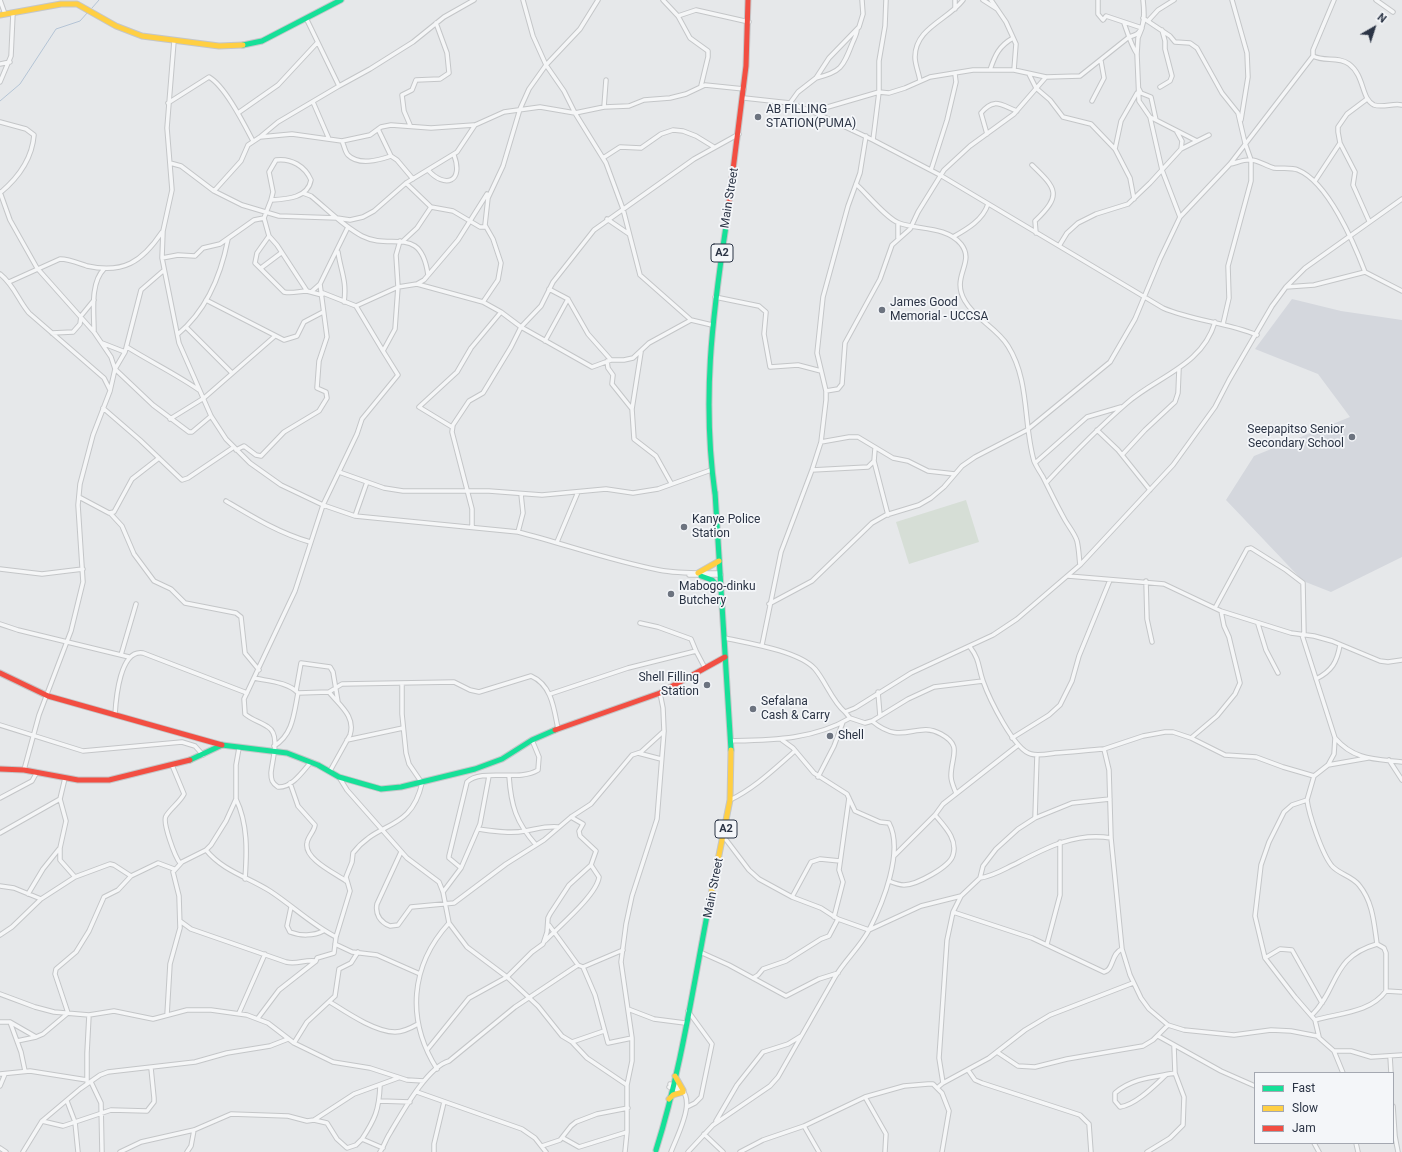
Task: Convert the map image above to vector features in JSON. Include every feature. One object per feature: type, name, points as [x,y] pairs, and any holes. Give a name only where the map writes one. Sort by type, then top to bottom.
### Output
[{"type":"main road","points":[[3,14],[77,2],[109,22],[131,33],[174,41],[219,46],[240,46],[262,41],[307,20],[341,0]]},
{"type":"main road","name":"Main Street","points":[[671,1086],[675,1076],[687,1010],[724,837],[732,786],[719,523],[711,470],[709,431],[712,325],[748,62],[748,0]]},
{"type":"main road","name":"Main Street","points":[[715,492],[721,574],[720,589],[724,627]]},
{"type":"main road","points":[[700,574],[719,561]]},
{"type":"main road","points":[[700,574],[712,580],[720,589]]},
{"type":"main road","points":[[0,673],[48,696],[222,746],[240,748],[274,748],[311,762],[339,777],[381,789],[422,783],[450,774],[475,769],[502,759],[532,740],[558,729],[660,693],[725,657]]},
{"type":"main road","points":[[0,769],[24,770],[65,778],[109,780],[172,765],[203,755],[222,746]]},
{"type":"main road","name":"Main Street","points":[[671,1086],[685,1025]]},
{"type":"main road","points":[[669,1099],[673,1095],[684,1092],[675,1076]]},
{"type":"main road","name":"A2","points":[[656,1151],[663,1128],[671,1086]]},
{"type":"main road","name":"A2","points":[[656,1151],[671,1086]]},
{"type":"street","points":[[0,0],[3,14]]},
{"type":"street","points":[[214,191],[241,161],[248,145],[278,122],[392,56],[413,42],[436,23],[474,0]]},
{"type":"street","points":[[523,0],[533,36],[546,65],[564,91],[575,113],[603,158],[623,209],[640,275],[691,320],[712,325]]},
{"type":"street","points":[[417,284],[428,275],[458,240],[490,190],[503,166],[520,109],[529,89],[546,65],[580,29],[598,0]]},
{"type":"street","points":[[663,0],[678,16],[690,38],[706,49],[709,54],[701,86]]},
{"type":"street","points":[[816,78],[832,74],[841,68],[848,56],[863,14],[862,0]]},
{"type":"street","points":[[873,140],[880,92],[879,61],[886,21],[886,0]]},
{"type":"street","points":[[954,10],[955,0]]},
{"type":"street","points":[[920,81],[915,57],[917,45],[926,31],[954,10],[963,0]]},
{"type":"street","points":[[983,0],[997,8]]},
{"type":"street","points":[[992,0],[1006,22],[1016,44],[1014,70]]},
{"type":"street","points":[[1098,0],[1097,10],[1100,18],[1103,20],[1106,16],[1142,28]]},
{"type":"street","points":[[1115,149],[1121,121],[1139,89],[1137,54],[1138,38],[1142,28],[1143,0]]},
{"type":"street","points":[[1148,21],[1158,10],[1174,0]]},
{"type":"street","points":[[1232,0],[1247,53],[1248,77],[1241,122]]},
{"type":"street","points":[[769,604],[812,581],[843,553],[867,527],[888,515],[910,509],[925,501],[944,487],[962,466],[975,457],[1027,430],[1061,400],[1110,362],[1123,343],[1145,297],[1160,258],[1180,217],[1230,164],[1244,143],[1313,56],[1313,50],[1334,0]]},
{"type":"street","points":[[1376,0],[1393,12]]},
{"type":"street","points":[[678,16],[696,10],[749,22]]},
{"type":"street","points":[[0,82],[10,62],[13,49],[13,13]]},
{"type":"street","points":[[1143,18],[1162,30],[1175,42],[1190,43],[1196,48],[1222,93],[1238,113],[1244,143],[1251,160],[1251,181],[1228,266],[1229,298],[1223,324]]},
{"type":"street","points":[[307,20],[339,86]]},
{"type":"street","points":[[410,125],[404,111],[402,95],[412,90],[416,80],[440,79],[449,73],[447,53],[436,23]]},
{"type":"street","points":[[1124,23],[1137,54]]},
{"type":"street","points":[[813,112],[880,92],[889,93],[930,76],[955,74],[973,70],[1014,70],[1046,77],[1080,76],[1101,61],[1129,37],[1138,33],[1142,28]]},
{"type":"street","points":[[790,103],[798,92],[816,78],[829,58],[857,30]]},
{"type":"street","points":[[1160,87],[1170,82],[1172,76],[1164,49],[1165,41],[1162,30]]},
{"type":"street","points":[[990,70],[996,53],[1003,43],[1013,38]]},
{"type":"street","points":[[174,41],[168,103],[168,145],[171,200],[163,231],[163,271],[179,343],[211,416],[235,449],[250,463],[281,485],[323,505],[355,516],[518,532],[557,542],[604,558],[660,570],[700,574],[721,574]]},
{"type":"street","points":[[238,113],[278,85],[317,43]]},
{"type":"street","points":[[1313,56],[1318,58],[1343,60],[1349,64],[1359,73],[1367,99],[1374,104],[1381,106],[1402,105]]},
{"type":"street","points":[[1092,101],[1104,78],[1101,61]]},
{"type":"street","points":[[0,64],[10,62]]},
{"type":"street","points":[[931,170],[947,120],[956,82],[955,74]]},
{"type":"street","points":[[1029,74],[1036,88],[1050,100],[1063,117],[1091,124],[1115,149],[1130,178],[1134,199]]},
{"type":"street","points":[[168,103],[209,77],[218,85],[238,113],[253,141]]},
{"type":"street","points":[[826,391],[838,388],[842,384],[845,342],[869,302],[880,279],[890,249],[898,238],[905,235],[912,226],[918,212],[940,175],[956,159],[1017,111],[1046,77]]},
{"type":"street","points":[[604,107],[606,80]]},
{"type":"street","points":[[260,137],[292,134],[342,141],[370,135],[378,129],[392,125],[410,125],[431,128],[475,125],[499,114],[520,109],[540,107],[575,113],[604,107],[629,106],[650,99],[670,98],[686,94],[701,86],[709,85],[744,89]]},
{"type":"street","points":[[1139,89],[1141,93],[1151,97],[1156,120]]},
{"type":"street","points":[[1137,93],[1139,101],[1150,117],[1162,170],[1180,217]]},
{"type":"street","points":[[744,98],[790,103],[866,136],[940,175],[1172,312],[1238,327],[1256,335]]},
{"type":"street","points":[[1367,99],[1352,109],[1340,122],[1338,132],[1340,143],[1354,172],[1354,185],[1369,221]]},
{"type":"street","points":[[313,102],[329,139]]},
{"type":"street","points":[[987,134],[981,113],[986,107],[992,103],[998,103],[1017,111]]},
{"type":"street","points":[[1150,117],[1197,141]]},
{"type":"street","points":[[0,122],[26,129],[34,136],[23,169],[0,193],[10,220],[37,268],[94,332],[111,357],[115,369],[170,419],[189,432],[192,432],[211,416]]},
{"type":"street","points":[[170,163],[188,170],[214,191],[232,201],[267,213],[279,216],[337,218],[346,220],[369,214],[406,183],[459,151],[475,125]]},
{"type":"street","points":[[378,129],[391,156],[397,160],[413,179]]},
{"type":"street","points":[[603,158],[620,147],[641,148],[661,134],[673,130],[683,131],[714,147]]},
{"type":"street","points":[[1177,131],[1182,141],[1181,149]]},
{"type":"street","points":[[472,527],[472,509],[453,438],[452,427],[469,401],[483,393],[511,347],[521,327],[541,306],[549,289],[594,230],[607,219],[714,147],[739,133]]},
{"type":"street","points":[[1059,246],[1067,233],[1078,223],[1101,212],[1121,206],[1134,199],[1181,149],[1209,135]]},
{"type":"street","points":[[762,645],[769,604],[783,545],[791,528],[821,442],[826,391],[817,353],[822,297],[848,206],[856,184],[866,136]]},
{"type":"street","points":[[342,141],[348,155],[353,158],[372,161],[391,156]]},
{"type":"street","points":[[1315,181],[1340,143]]},
{"type":"street","points":[[428,170],[436,177],[448,181],[452,180],[457,174],[454,154]]},
{"type":"street","points":[[271,200],[295,197],[303,193],[309,188],[311,182],[308,174],[298,164],[278,160],[272,164],[269,172],[272,188],[271,200],[264,218],[269,236],[309,291]]},
{"type":"street","points":[[1230,164],[1251,160],[1284,170],[1296,169],[1315,181],[1334,207],[1359,256],[1365,272]]},
{"type":"street","points":[[1032,165],[1050,183],[1053,194],[1048,208],[1035,221],[1036,233]]},
{"type":"street","points":[[406,183],[431,207],[453,211],[480,226],[486,227]]},
{"type":"street","points":[[856,184],[886,214],[898,223],[924,227],[953,237],[965,250],[967,257],[959,283],[962,297],[982,321],[998,333],[1009,347],[1017,366],[1026,404],[1027,430],[1035,463],[1077,541],[1080,565]]},
{"type":"street","points":[[483,302],[498,280],[501,263],[493,239],[486,227],[485,215],[490,190]]},
{"type":"street","points":[[303,193],[311,196],[349,228],[369,238],[401,241],[417,248],[426,260],[428,275]]},
{"type":"street","points":[[845,712],[855,708],[878,692],[911,673],[970,647],[993,635],[1017,619],[1080,565],[1172,465],[1215,407],[1272,306],[1286,287],[1305,268],[1369,221],[1402,199]]},
{"type":"street","points":[[0,200],[5,204]]},
{"type":"street","points":[[953,237],[978,220],[985,212],[988,204]]},
{"type":"street","points":[[382,351],[395,329],[398,287],[396,255],[401,241],[417,228],[431,207]]},
{"type":"street","points":[[162,258],[178,255],[195,256],[203,248],[220,244],[249,224],[260,218],[264,218]]},
{"type":"street","points":[[607,219],[629,234]]},
{"type":"street","points":[[309,291],[320,284],[338,251],[349,228],[346,220]]},
{"type":"street","points":[[898,223],[898,238]]},
{"type":"street","points":[[9,282],[37,268],[55,261],[66,259],[79,264],[104,269],[125,266],[142,256],[163,231]]},
{"type":"street","points":[[269,236],[255,258],[255,263],[284,292],[290,293],[297,291],[309,291],[331,295],[356,306],[398,375],[364,416],[323,505],[295,591],[244,699],[246,714],[250,718],[269,727],[274,736],[271,773],[272,782],[278,787],[282,787],[290,783],[300,775],[311,762]]},
{"type":"street","points":[[178,334],[186,327],[206,300],[220,272],[228,239]]},
{"type":"street","points":[[338,251],[344,273],[346,290],[344,302]]},
{"type":"street","points":[[261,268],[281,253]]},
{"type":"street","points":[[94,332],[94,300],[97,281],[104,269]]},
{"type":"street","points":[[24,770],[39,715],[48,696],[68,642],[83,582],[79,497],[86,458],[110,391],[115,369],[127,347],[141,290],[163,271]]},
{"type":"street","points":[[1286,287],[1314,285],[1365,272],[1402,291]]},
{"type":"street","points":[[0,274],[9,282],[29,313],[104,378],[110,391]]},
{"type":"street","points":[[103,408],[179,478],[184,480],[235,449],[244,446],[256,455],[261,456],[284,432],[313,416],[322,407],[327,395],[326,392],[317,388],[319,361],[327,337],[320,284]]},
{"type":"street","points":[[356,306],[398,287],[417,284],[483,302],[501,312],[545,342],[592,367],[609,361],[630,359],[661,336],[691,320]]},
{"type":"street","points":[[549,289],[568,299],[588,334],[609,361],[608,368],[613,375],[612,384],[632,409]]},
{"type":"street","points":[[715,297],[759,306],[764,309],[766,312],[764,334],[770,367],[798,365],[821,371]]},
{"type":"street","points":[[545,342],[568,299]]},
{"type":"street","points":[[52,333],[73,332],[80,324],[81,316],[94,300]]},
{"type":"street","points":[[206,300],[284,340],[297,336],[304,322],[323,312]]},
{"type":"street","points":[[452,427],[419,407],[457,372],[471,348],[501,312]]},
{"type":"street","points":[[1046,483],[1097,430],[1123,406],[1179,369],[1206,343],[1215,322]]},
{"type":"street","points":[[186,327],[232,373]]},
{"type":"street","points":[[170,419],[204,398],[275,336]]},
{"type":"street","points":[[102,343],[125,352]]},
{"type":"street","points":[[127,347],[153,364],[179,376],[200,391]]},
{"type":"street","points":[[641,351],[632,409],[634,439],[656,456],[671,483]]},
{"type":"street","points":[[1122,456],[1145,430],[1175,402],[1178,393],[1179,369]]},
{"type":"street","points":[[1035,463],[1086,417],[1123,406]]},
{"type":"street","points":[[1097,430],[1122,456],[1150,490]]},
{"type":"street","points":[[821,442],[854,437],[862,439],[875,449],[892,458],[908,461],[928,471],[955,474]]},
{"type":"street","points":[[875,449],[874,460],[888,515]]},
{"type":"street","points":[[110,513],[116,511],[132,480],[159,458]]},
{"type":"street","points":[[812,470],[868,467],[874,460]]},
{"type":"street","points":[[339,472],[384,488],[404,491],[488,491],[521,494],[578,492],[606,489],[633,493],[658,489],[671,483],[711,470]]},
{"type":"street","points":[[355,516],[367,482]]},
{"type":"street","points":[[557,542],[578,492]]},
{"type":"street","points":[[518,532],[523,513],[521,494]]},
{"type":"street","points":[[79,497],[110,513],[122,526],[134,554],[154,581],[171,589],[185,603],[230,612],[241,617],[245,653],[258,670]]},
{"type":"street","points":[[226,500],[267,525],[287,535],[310,542]]},
{"type":"street","points":[[1214,608],[1246,548],[1251,548],[1286,570],[1302,583],[1303,635],[1335,738],[1335,752],[1328,765],[1314,776],[1307,800],[1320,842],[1331,866],[1359,885],[1367,897],[1373,912],[1377,944]]},
{"type":"street","points":[[0,569],[42,574],[83,568]]},
{"type":"street","points":[[1068,576],[1081,576],[1110,580],[1146,581],[1164,584],[1221,611],[1258,624],[1322,638],[1380,661],[1402,660]]},
{"type":"street","points":[[1012,738],[1049,715],[1060,705],[1072,680],[1079,656],[1110,580]]},
{"type":"street","points":[[1146,581],[1147,619],[1152,642]]},
{"type":"street","points":[[121,655],[136,604]]},
{"type":"street","points":[[1191,738],[1217,716],[1235,694],[1240,683],[1221,611]]},
{"type":"street","points":[[640,623],[658,627],[691,639],[705,668]]},
{"type":"street","points":[[0,624],[129,657]]},
{"type":"street","points":[[1258,624],[1266,650],[1278,673]]},
{"type":"street","points":[[724,638],[762,645],[811,665],[850,718],[865,723],[872,721],[908,699],[934,687],[983,681]]},
{"type":"street","points":[[1316,679],[1330,671],[1334,665],[1340,645]]},
{"type":"street","points":[[970,647],[977,657],[983,681],[1012,738],[1017,746],[1024,752],[1037,755],[1104,749],[1158,733],[1173,732],[1191,738],[1225,756],[1256,756],[1283,767],[1314,776]]},
{"type":"street","points":[[550,694],[628,668],[696,651]]},
{"type":"street","points":[[115,715],[116,699],[125,663],[129,657],[134,654],[143,653],[247,693]]},
{"type":"street","points":[[274,748],[283,739],[292,724],[301,663],[330,667],[333,672],[339,703]]},
{"type":"street","points":[[254,678],[285,686],[297,692],[329,692],[342,684],[454,682],[470,690],[479,692],[531,676],[535,678],[550,694],[558,729]]},
{"type":"street","points":[[258,1018],[279,990],[316,961],[317,958],[333,954],[336,937],[350,891],[346,877],[354,852],[381,829],[399,821],[408,813],[415,803],[422,783],[409,764],[403,728],[402,684]]},
{"type":"street","points":[[329,692],[348,714],[352,724],[350,735],[330,771]]},
{"type":"street","points":[[878,692],[880,716]]},
{"type":"street","points":[[626,1152],[628,1108],[627,1085],[632,1061],[632,1038],[621,962],[626,924],[632,896],[657,819],[664,731],[663,708],[660,693]]},
{"type":"street","points":[[730,741],[782,740],[811,734],[850,718]]},
{"type":"street","points":[[872,721],[879,727],[892,733],[903,734],[928,730],[937,732],[951,741],[955,748],[951,778],[956,794]]},
{"type":"street","points":[[818,777],[834,746],[843,722]]},
{"type":"street","points":[[0,725],[83,751],[182,742],[195,746],[203,755]]},
{"type":"street","points":[[347,740],[403,728]]},
{"type":"street","points":[[401,852],[376,909],[380,919],[390,926],[398,925],[412,907],[454,903],[506,864],[536,845],[571,817],[591,804],[632,755],[641,752],[664,731]]},
{"type":"street","points":[[1335,738],[1350,752],[1371,758],[1402,762]]},
{"type":"street","points":[[461,868],[449,858],[449,856],[464,789],[467,782],[472,778],[509,776],[538,770],[539,757],[532,740]]},
{"type":"street","points":[[688,1152],[713,1126],[770,1086],[778,1077],[838,973],[869,930],[890,881],[894,856],[894,832],[888,823],[880,822],[857,813],[853,809],[849,798],[840,788],[818,777],[795,751],[782,740]]},
{"type":"street","points":[[894,856],[935,815],[943,804],[1017,746]]},
{"type":"street","points":[[240,748],[236,765],[236,799],[243,813],[247,862],[244,879]]},
{"type":"street","points":[[1104,749],[1110,770],[1111,838],[1119,907],[1122,950],[1133,984],[1149,1008],[1168,1025],[1216,1035],[1234,1035],[1271,1030],[1291,1031],[1319,1037],[1334,1051],[1343,1072]]},
{"type":"street","points":[[730,800],[759,782],[795,751]]},
{"type":"street","points":[[637,753],[661,759]]},
{"type":"street","points":[[1035,818],[1037,755]]},
{"type":"street","points":[[1328,765],[1371,758]]},
{"type":"street","points":[[1388,760],[1402,780]]},
{"type":"street","points":[[172,765],[184,794],[166,816],[164,822],[172,849],[180,863]]},
{"type":"street","points":[[0,798],[32,781],[37,772]]},
{"type":"street","points":[[443,892],[461,868],[478,829],[490,776]]},
{"type":"street","points":[[509,776],[514,811],[524,832],[536,845]]},
{"type":"street","points":[[339,777],[347,790],[401,852],[439,882],[443,892],[449,923],[472,952],[507,977],[530,998],[562,1036],[572,1042],[586,1058],[627,1085]]},
{"type":"street","points":[[65,778],[61,789],[60,799],[66,821],[60,848],[60,860],[75,877]]},
{"type":"street","points":[[290,783],[297,803],[315,825],[307,841],[307,850],[315,860],[347,882]]},
{"type":"street","points":[[834,917],[843,882],[839,870],[849,798]]},
{"type":"street","points":[[0,832],[60,799]]},
{"type":"street","points":[[167,1014],[170,964],[179,937],[180,921],[179,896],[173,875],[174,869],[180,863],[206,850],[214,840],[236,799]]},
{"type":"street","points":[[943,1083],[939,1058],[947,940],[953,912],[961,896],[980,878],[983,866],[996,849],[1018,829],[1035,818],[1072,803],[1110,799]]},
{"type":"street","points":[[1307,800],[1292,806],[1284,812],[1265,851],[1258,884],[1255,916],[1265,958],[1295,997],[1312,1015],[1315,1020],[1319,1037]]},
{"type":"street","points":[[890,881],[906,885],[920,881],[934,874],[950,861],[953,856],[954,848],[951,834],[935,815]]},
{"type":"street","points":[[543,944],[547,932],[548,918],[569,885],[591,865],[596,851],[580,836],[579,831],[583,824],[571,817]]},
{"type":"street","points":[[478,829],[504,832],[524,832],[540,827],[558,827]]},
{"type":"street","points":[[980,878],[992,876],[1060,842],[1095,836],[1111,838]]},
{"type":"street","points":[[724,837],[754,875],[792,897],[821,908],[838,919],[869,930],[921,906],[961,896]]},
{"type":"street","points":[[1047,944],[1060,895],[1060,842]]},
{"type":"street","points":[[28,894],[43,869],[60,848]]},
{"type":"street","points":[[206,850],[224,867],[244,879],[271,892],[323,931],[336,937]]},
{"type":"street","points":[[792,897],[811,862],[820,859],[840,861]]},
{"type":"street","points":[[0,935],[12,927],[41,899],[75,877],[110,864],[131,876]]},
{"type":"street","points":[[68,1013],[55,974],[56,969],[76,952],[89,931],[104,897],[118,890],[131,876],[158,864],[174,869]]},
{"type":"street","points":[[427,1050],[469,998],[507,977],[532,952],[543,944],[579,907],[599,882],[599,877],[591,865]]},
{"type":"street","points":[[0,886],[14,888],[41,899]]},
{"type":"street","points":[[291,907],[287,926],[290,932],[310,935],[318,934],[323,931]]},
{"type":"street","points":[[953,912],[1047,944],[1073,959],[1104,972],[1108,970],[1116,954],[1122,950]]},
{"type":"street","points":[[548,918],[550,928],[578,966],[583,967],[623,950]]},
{"type":"street","points":[[752,978],[758,976],[763,969],[786,961],[821,939],[829,936],[838,919]]},
{"type":"street","points":[[180,921],[191,929],[291,963],[310,960],[316,961]]},
{"type":"street","points":[[436,1069],[427,1050],[418,1024],[415,1007],[420,974],[429,949],[449,923]]},
{"type":"street","points":[[335,944],[352,952],[377,955],[420,974]]},
{"type":"street","points":[[1315,1020],[1358,1010],[1376,1002],[1386,991],[1386,953],[1384,948],[1377,944]]},
{"type":"street","points":[[1312,1015],[1322,1003],[1342,965],[1361,950],[1377,944]]},
{"type":"street","points":[[1265,958],[1280,949],[1292,950],[1322,1003]]},
{"type":"street","points":[[294,1043],[307,1022],[330,1002],[336,991],[339,970],[351,963],[358,952]]},
{"type":"street","points":[[700,952],[786,996],[819,979],[838,973]]},
{"type":"street","points":[[239,1013],[265,954]]},
{"type":"street","points":[[380,1152],[389,1135],[424,1081],[442,1063],[449,1061],[490,1026],[578,966]]},
{"type":"street","points":[[583,967],[595,995],[608,1043],[632,1038]]},
{"type":"street","points":[[937,1088],[943,1083],[997,1052],[1025,1030],[1050,1015],[1133,984]]},
{"type":"street","points":[[1386,991],[1402,992]]},
{"type":"street","points":[[0,994],[40,1009],[89,1015],[114,1011],[153,1019],[167,1014],[187,1010],[211,1010],[239,1013],[258,1018],[268,1023],[294,1043],[333,1062],[370,1068],[400,1078],[424,1081]]},
{"type":"street","points":[[330,1002],[375,1027],[387,1031],[401,1032],[418,1024]]},
{"type":"street","points":[[628,1009],[654,1019],[685,1025]]},
{"type":"street","points":[[687,1010],[709,1038],[712,1049],[701,1097],[696,1103],[687,1107]]},
{"type":"street","points":[[17,1041],[43,1034],[68,1013]]},
{"type":"street","points":[[89,1015],[88,1082],[101,1103],[102,1152]]},
{"type":"street","points":[[0,1022],[10,1022],[36,1037]]},
{"type":"street","points":[[10,1022],[25,1071]]},
{"type":"street","points":[[997,1052],[1018,1066],[1035,1067],[1067,1059],[1143,1046],[1158,1036],[1168,1025]]},
{"type":"street","points":[[572,1042],[604,1031]]},
{"type":"street","points":[[713,1126],[737,1085],[763,1052],[788,1044],[802,1034]]},
{"type":"street","points":[[1158,1036],[1221,1071],[1254,1086]]},
{"type":"street","points":[[23,1152],[42,1121],[88,1082],[100,1075],[108,1072],[195,1062],[270,1046],[288,1039]]},
{"type":"street","points":[[1147,1152],[1170,1138],[1182,1125],[1184,1097],[1175,1073],[1174,1046]]},
{"type":"street","points":[[1334,1051],[1351,1051],[1371,1057],[1402,1055]]},
{"type":"street","points":[[1390,1056],[1391,1072]]},
{"type":"street","points":[[42,1121],[58,1126],[114,1110],[144,1112],[150,1109],[154,1098],[151,1068]]},
{"type":"street","points":[[968,1070],[975,1080],[982,1083],[1080,1115],[1088,1124],[1091,1152]]},
{"type":"street","points":[[0,1074],[25,1071],[88,1082]]},
{"type":"street","points":[[1166,1075],[1151,1089],[1127,1105],[1120,1107],[1115,1101],[1115,1093],[1131,1082],[1175,1073]]},
{"type":"street","points":[[0,1086],[5,1074]]},
{"type":"street","points":[[314,1120],[354,1094],[400,1078]]},
{"type":"street","points":[[740,1152],[764,1140],[804,1126],[865,1097],[890,1089],[920,1084],[933,1084],[942,1093],[948,1111],[942,1152]]},
{"type":"street","points":[[348,1152],[362,1139],[376,1118],[380,1101],[380,1086]]},
{"type":"street","points":[[671,1086],[684,1092],[687,1107],[671,1152]]},
{"type":"street","points":[[417,1092],[522,1129],[535,1138],[546,1152]]},
{"type":"street","points":[[865,1097],[886,1134],[885,1152]]},
{"type":"street","points":[[67,1101],[76,1122],[78,1152]]},
{"type":"street","points":[[380,1101],[410,1102]]},
{"type":"street","points":[[434,1152],[434,1144],[444,1102]]},
{"type":"street","points":[[542,1146],[563,1138],[571,1126],[576,1122],[596,1114],[628,1108]]},
{"type":"street","points":[[120,1152],[141,1142],[194,1130],[231,1114],[288,1116],[307,1121],[314,1120],[327,1123],[341,1144],[347,1148],[351,1148]]},
{"type":"street","points":[[1394,1121],[1398,1152]]},
{"type":"street","points":[[804,1126],[819,1152]]},
{"type":"street","points":[[187,1152],[191,1146],[194,1130]]},
{"type":"street","points":[[563,1138],[578,1147],[627,1132]]},
{"type":"street","points":[[704,1134],[723,1152]]},
{"type":"street","points":[[362,1139],[383,1148]]},
{"type":"street","points":[[0,1148],[6,1152]]},
{"type":"shaded area","name":"Seepapitso Senior Secondary School","points":[[1292,299],[1341,311],[1402,320],[1402,557],[1331,592],[1303,581],[1226,500],[1254,456],[1350,417],[1318,374],[1255,349]]},
{"type":"shaded area","points":[[966,500],[979,542],[909,564],[896,522]]},
{"type":"waterway","points":[[92,8],[99,0]]},
{"type":"waterway","points":[[0,101],[20,84],[56,29],[80,21],[88,12]]},
{"type":"traffic: fast","points":[[243,45],[262,41],[341,0]]},
{"type":"traffic: fast","points":[[715,494],[709,426],[710,360],[726,226]]},
{"type":"traffic: fast","points":[[715,492],[731,750]]},
{"type":"traffic: fast","points":[[701,576],[712,580],[720,589]]},
{"type":"traffic: fast","points":[[190,760],[222,745],[287,753],[318,765],[339,777],[381,789],[401,787],[475,769],[502,759],[532,740],[555,730]]},
{"type":"traffic: fast","points":[[656,1150],[680,1059],[709,905]]},
{"type":"traffic: slow","points":[[0,15],[61,4],[77,4],[116,26],[142,36],[219,46],[243,45]]},
{"type":"traffic: slow","points":[[698,573],[719,561]]},
{"type":"traffic: slow","points":[[709,905],[730,800],[731,750]]},
{"type":"traffic: slow","points":[[675,1076],[683,1090]]},
{"type":"traffic: slow","points":[[669,1099],[673,1095],[683,1092]]},
{"type":"traffic: jam","points":[[726,226],[746,66],[748,0]]},
{"type":"traffic: jam","points":[[555,730],[660,693],[725,657]]},
{"type":"traffic: jam","points":[[0,673],[48,696],[222,745]]},
{"type":"traffic: jam","points":[[0,769],[24,770],[78,780],[109,780],[190,760]]},
{"type":"place","name":"AB FILLING STATION(PUMA)","points":[[758,117]]},
{"type":"place","name":"James Good Memorial - UCCSA","points":[[882,310]]},
{"type":"place","name":"Seepapitso Senior Secondary School","points":[[1352,437]]},
{"type":"place","name":"Kanye Police Station","points":[[684,527]]},
{"type":"place","name":"Mabogo-dinku Butchery","points":[[671,594]]},
{"type":"place","name":"Shell Filling Station","points":[[707,685]]},
{"type":"place","name":"Sefalana Cash & Carry","points":[[753,709]]},
{"type":"place","name":"Shell","points":[[830,736]]}]
